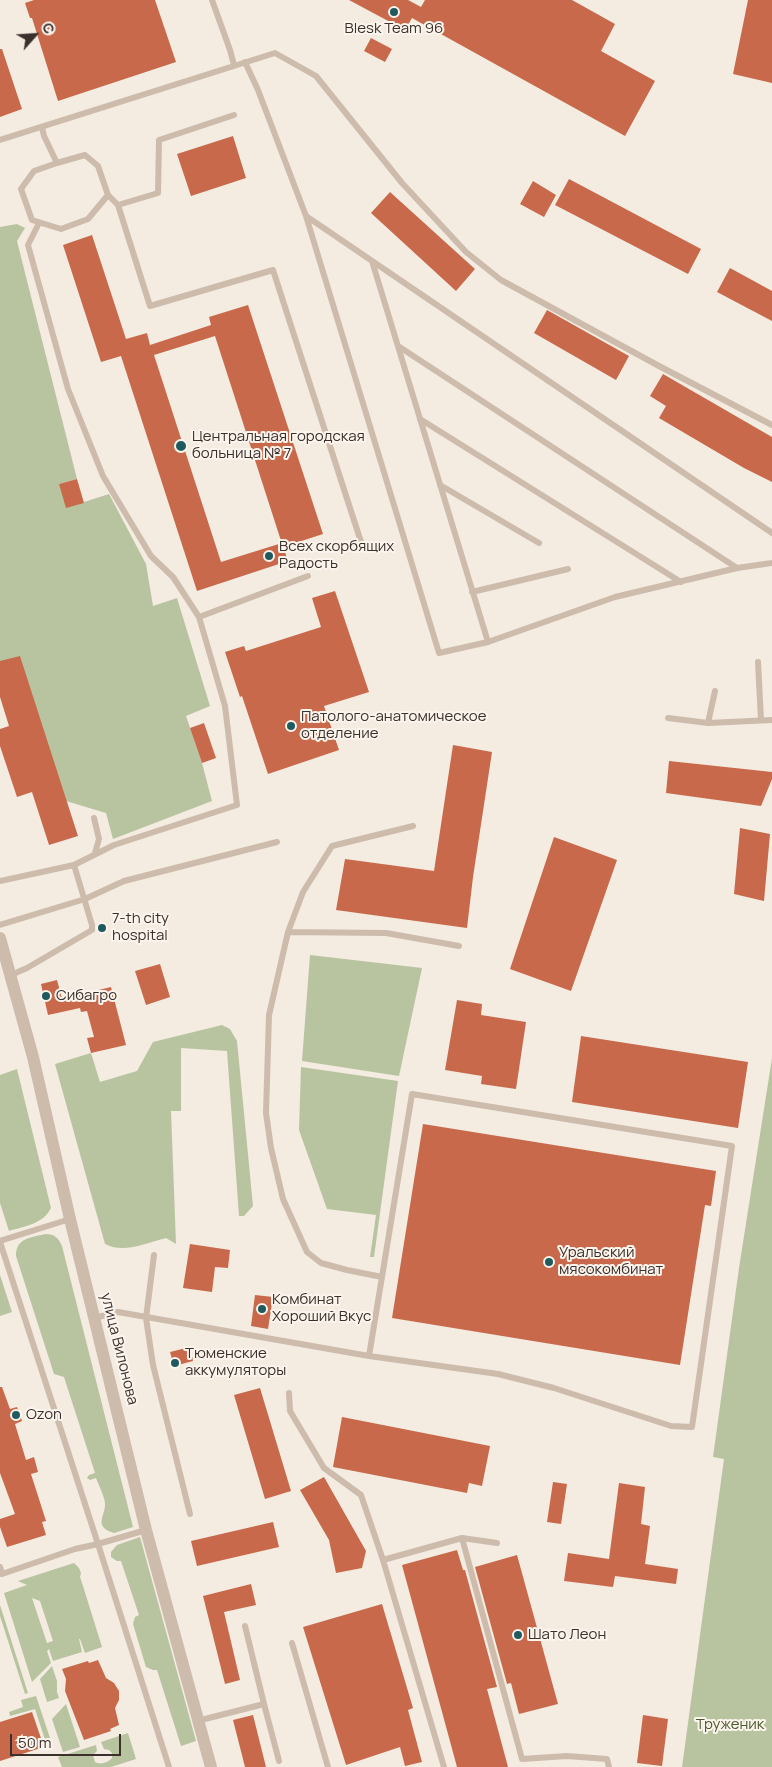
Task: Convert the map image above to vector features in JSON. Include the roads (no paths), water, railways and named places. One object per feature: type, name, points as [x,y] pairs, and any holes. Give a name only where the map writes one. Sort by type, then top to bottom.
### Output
[{"type":"street","name":"улица Вилонова","points":[[0,938],[33,1057],[70,1220],[146,1530],[210,1767]]},
{"type":"lane","points":[[212,0],[234,65]]},
{"type":"lane","points":[[0,140],[275,53],[316,76],[408,189],[466,252],[501,280],[659,366],[772,424]]},
{"type":"lane","points":[[245,62],[258,90],[306,216],[439,653],[488,642],[615,597],[737,568],[772,562]]},
{"type":"lane","points":[[118,205],[158,193],[159,140],[234,115]]},
{"type":"lane","points":[[42,127],[44,136],[57,164]]},
{"type":"lane","points":[[108,196],[88,219],[61,229],[32,220],[21,189],[34,171],[57,164],[85,156],[98,166],[108,196],[118,205],[150,306],[273,270],[362,546]]},
{"type":"lane","points":[[306,216],[772,533]]},
{"type":"lane","points":[[0,881],[74,865],[114,845],[237,805],[226,706],[199,616],[173,577],[151,556],[103,476],[68,389],[28,245],[40,223]]},
{"type":"lane","points":[[372,261],[488,642]]},
{"type":"lane","points":[[398,346],[737,568]]},
{"type":"lane","points":[[420,419],[681,582]]},
{"type":"lane","points":[[440,486],[540,543]]},
{"type":"lane","points":[[472,592],[568,569]]},
{"type":"lane","points":[[199,616],[308,576]]},
{"type":"lane","points":[[758,662],[761,720]]},
{"type":"lane","points":[[708,723],[714,691]]},
{"type":"lane","points":[[668,718],[708,723],[772,720]]},
{"type":"lane","points":[[94,818],[99,839],[95,853]]},
{"type":"lane","points":[[382,1277],[321,1263],[306,1252],[283,1199],[271,1148],[266,1113],[270,1015],[288,932],[303,892],[332,846],[413,826]]},
{"type":"lane","points":[[0,925],[85,899],[124,881],[277,842]]},
{"type":"lane","points":[[10,975],[27,968],[92,930],[85,899],[74,865]]},
{"type":"lane","points":[[288,932],[386,933],[459,946]]},
{"type":"lane","points":[[94,1318],[118,1312],[369,1356],[498,1374],[554,1388],[671,1426],[692,1427],[732,1146],[412,1094],[369,1356]]},
{"type":"lane","points":[[70,1220],[0,1242],[170,1767]]},
{"type":"lane","points":[[154,1255],[146,1318],[153,1365],[190,1514]]},
{"type":"lane","points":[[289,1393],[290,1411],[324,1468],[361,1495],[383,1560],[444,1767]]},
{"type":"lane","points":[[0,1567],[2,1574],[74,1550],[146,1530]]},
{"type":"lane","points":[[383,1560],[462,1538],[497,1543]]},
{"type":"lane","points":[[462,1538],[522,1759],[567,1756],[607,1759],[609,1767]]},
{"type":"lane","points":[[245,1626],[279,1761]]},
{"type":"lane","points":[[292,1643],[328,1767]]},
{"type":"lane","points":[[197,1721],[264,1704]]},
{"type":"place","name":"Blesk Team 96","points":[[394,12]]},
{"type":"place","name":"Центральная городская больница № 7","points":[[181,446]]},
{"type":"place","name":"Всех скорбящих Радость","points":[[269,556]]},
{"type":"place","name":"Патолого-анатомическое отделение","points":[[291,726]]},
{"type":"place","name":"7-th city hospital","points":[[102,928]]},
{"type":"place","name":"Сибагро","points":[[46,996]]},
{"type":"place","name":"Уральский мясокомбинат","points":[[549,1262]]},
{"type":"place","name":"Комбинат Хороший Вкус","points":[[262,1309]]},
{"type":"place","name":"Тюменские аккумуляторы","points":[[175,1363]]},
{"type":"place","name":"Ozon","points":[[16,1415]]},
{"type":"place","name":"Шато Леон","points":[[518,1635]]},
{"type":"park label","name":"Труженик","points":[[730,1725]]}]
